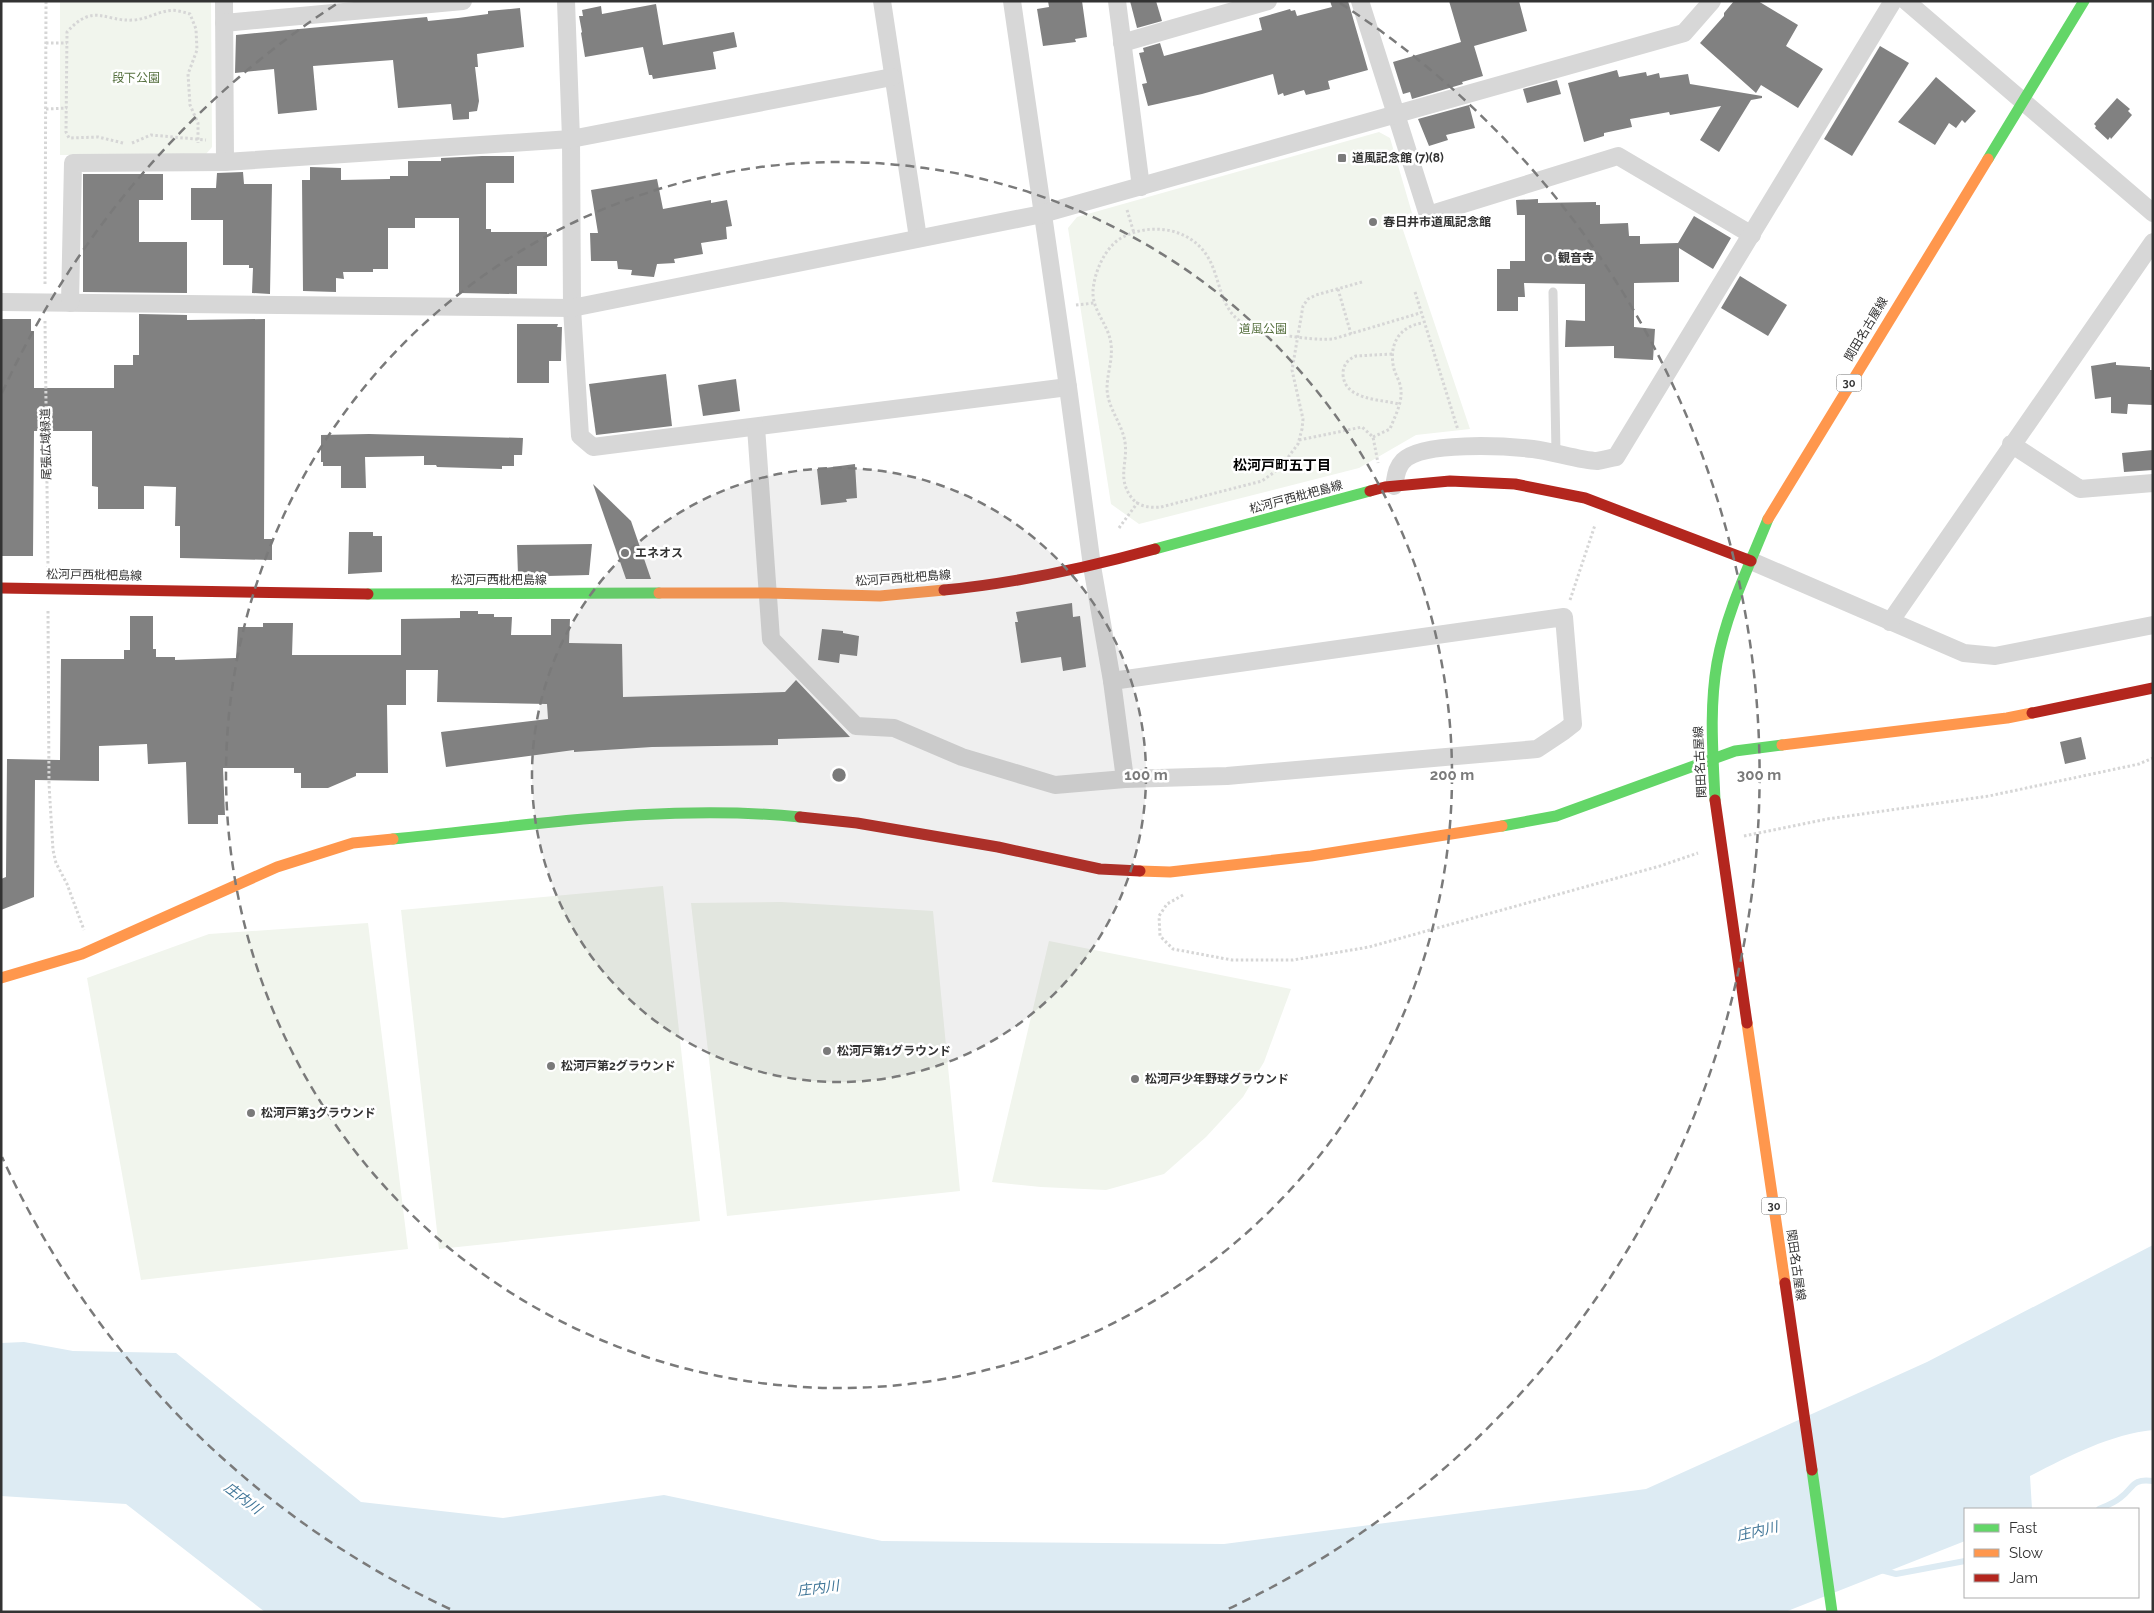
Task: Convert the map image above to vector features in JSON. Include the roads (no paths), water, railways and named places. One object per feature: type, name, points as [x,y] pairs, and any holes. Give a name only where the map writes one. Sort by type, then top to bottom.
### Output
[{"type":"main road","name":"関田名古屋線","points":[[1832,1612],[1715,800],[1711,720],[1717,663],[1728,618],[1770,515],[2084,1]]},
{"type":"main road","name":"松河戸西枇杷島線","points":[[1,588],[391,594],[768,593],[880,596],[982,586],[1092,566],[1385,487],[1450,481],[1515,484],[1585,498],[1751,561]]},
{"type":"main road","points":[[1,978],[92,950],[277,867],[354,844],[634,815],[702,812],[769,814],[856,823],[998,847],[1100,869],[1170,872],[1311,856],[1446,836],[1556,816],[1735,751],[2007,718],[2153,688]]},
{"type":"street","points":[[224,1],[225,162]]},
{"type":"street","points":[[224,23],[464,1]]},
{"type":"street","points":[[566,1],[571,139],[572,308],[580,436],[593,447],[1068,388]]},
{"type":"street","points":[[882,1],[892,77],[918,238]]},
{"type":"street","points":[[1012,1],[1092,566],[1112,681],[1125,779]]},
{"type":"street","points":[[1117,1],[1141,187]]},
{"type":"street","points":[[1122,43],[1268,1]]},
{"type":"street","points":[[1360,1],[1428,215],[1618,156],[1752,235]]},
{"type":"street","points":[[1,302],[572,308],[1042,214],[1684,33],[1712,1]]},
{"type":"street","points":[[1394,486],[1397,470],[1402,461],[1413,454],[1434,448],[1504,447],[1556,453],[1596,461],[1616,457],[1893,1]]},
{"type":"street","points":[[1906,1],[2153,214]]},
{"type":"street","points":[[70,303],[72,163],[225,162],[571,139],[892,77]]},
{"type":"street","points":[[1890,622],[2011,444],[2153,242]]},
{"type":"street","points":[[756,427],[771,639],[856,726],[894,728],[962,757],[1055,785],[1125,779],[1228,776],[1537,748],[1573,724],[1564,617],[1112,681]]},
{"type":"street","points":[[2011,444],[2080,489],[2153,483]]},
{"type":"street","points":[[1751,561],[1964,653],[1995,656],[2153,625]]},
{"type":"lane","points":[[1553,292],[1556,453]]},
{"type":"water","name":"庄内川","points":[[2153,1245],[2153,1430],[2137,1432],[2105,1441],[2030,1476],[2032,1508],[1964,1508],[1964,1541],[1785,1612],[265,1612],[126,1504],[1,1496],[1,1343],[24,1342],[73,1351],[176,1353],[361,1502],[503,1518],[664,1495],[882,1541],[1224,1544],[1646,1489],[1927,1362]]},
{"type":"waterway","points":[[2101,1508],[2118,1500],[2137,1482],[2153,1481]]},
{"type":"waterway","points":[[1881,1570],[1896,1574],[1964,1561]]},
{"type":"place","name":"道風記念館 (7)(8)","points":[[1342,158]]},
{"type":"place","name":"春日井市道風記念館","points":[[1373,222]]},
{"type":"place","name":"観音寺","points":[[1548,258]]},
{"type":"place","name":"エネオス","points":[[625,553]]},
{"type":"place","name":"松河戸第1グラウンド","points":[[827,1051]]},
{"type":"place","name":"松河戸第2グラウンド","points":[[551,1066]]},
{"type":"place","name":"松河戸少年野球グラウンド","points":[[1135,1079]]},
{"type":"place","name":"松河戸第3グラウンド","points":[[251,1113]]},
{"type":"district","name":"松河戸町五丁目","points":[[1282,465]]},
{"type":"park label","name":"段下公園","points":[[136,78]]},
{"type":"park label","name":"道風公園","points":[[1263,329]]}]
